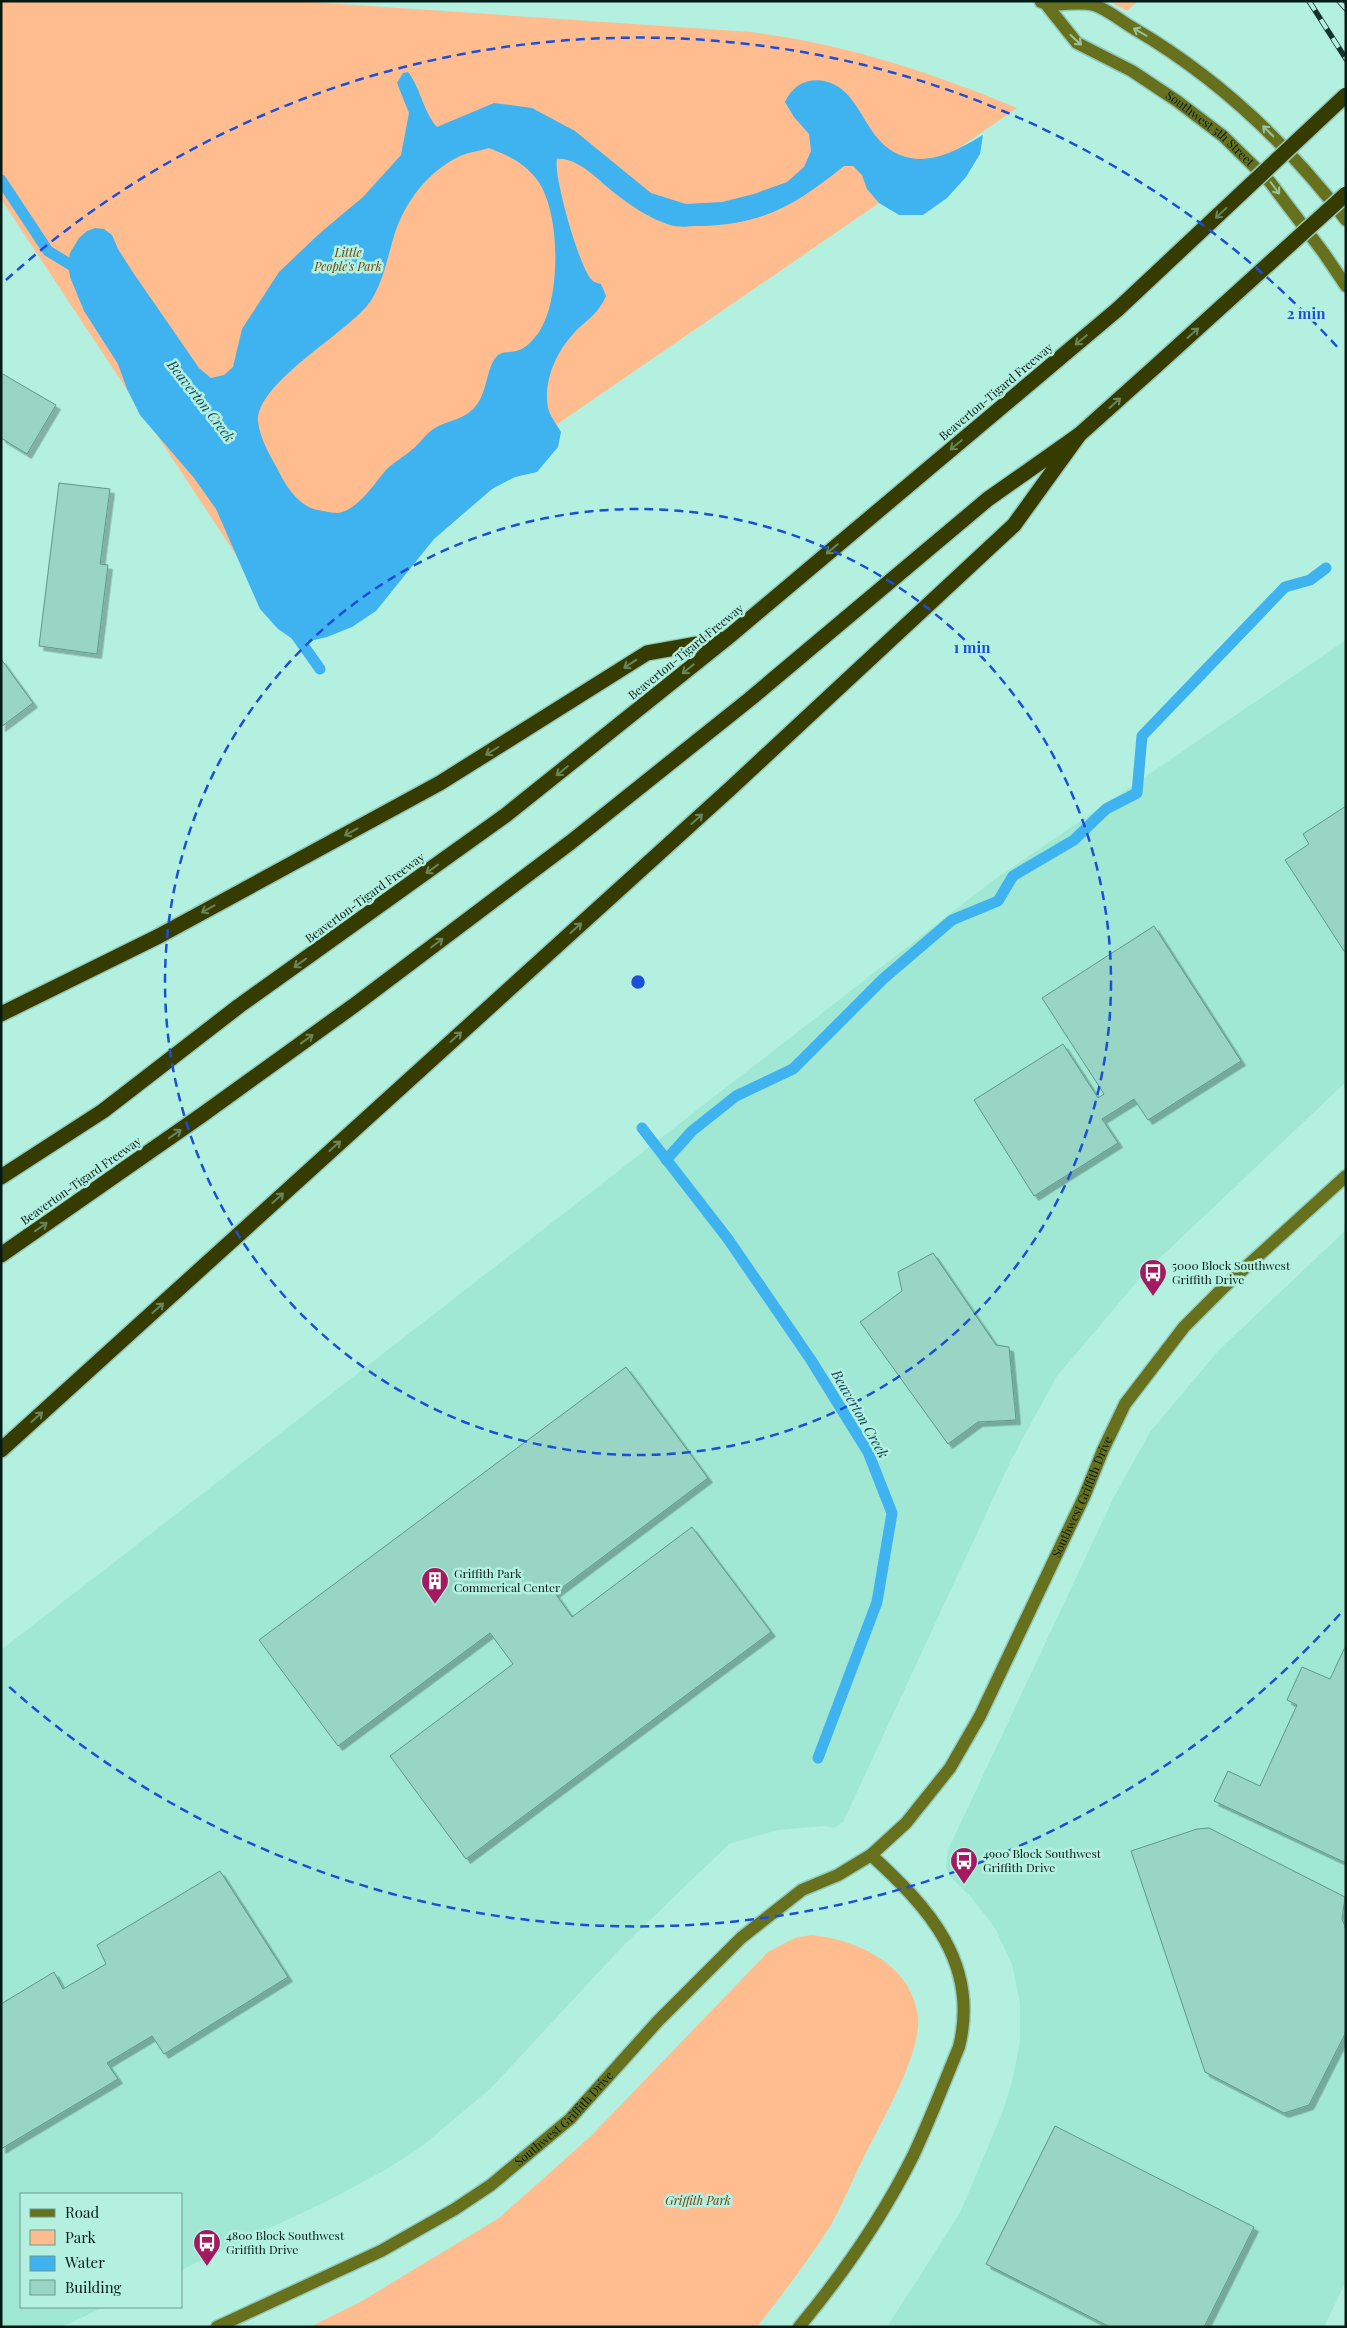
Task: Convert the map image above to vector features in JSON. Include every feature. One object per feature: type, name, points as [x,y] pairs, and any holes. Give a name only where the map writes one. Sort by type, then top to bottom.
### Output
[{"type":"highway","name":"Beaverton-Tigard Freeway","points":[[1,1177],[103,1111],[239,1006],[506,815],[726,639],[1118,308],[1346,96]]},
{"type":"highway","name":"Beaverton-Tigard Freeway","points":[[1,1255],[267,1068],[571,842],[750,698],[988,500],[1079,435],[1346,194]]},
{"type":"highway","points":[[1,1450],[731,788],[1014,525],[1079,435]]},
{"type":"highway","points":[[1,1014],[159,936],[440,783],[647,653],[726,639]]},
{"type":"street","name":"Southwest 5th Street","points":[[1042,2],[1094,5],[1151,38],[1201,72],[1248,112],[1292,156],[1346,220]]},
{"type":"street","name":"Southwest 5th Street","points":[[1042,2],[1077,43],[1132,70],[1223,136],[1270,182],[1346,286]]},
{"type":"street","name":"Southwest Griffith Drive","points":[[217,2327],[381,2251],[455,2209],[491,2185],[570,2119],[658,2021],[741,1938],[802,1890],[838,1875],[870,1855],[906,1824],[950,1768],[980,1716],[1084,1498],[1103,1450],[1125,1404],[1184,1327],[1224,1287],[1346,1176]]},
{"type":"street","points":[[799,2327],[854,2256],[882,2211],[912,2156],[959,2047],[964,2028],[965,2007],[962,1982],[954,1959],[941,1933],[909,1890],[870,1855]]},
{"type":"shaded area","points":[[1346,640],[1346,1082],[1147,1270],[1057,1376],[1011,1460],[843,1822],[834,1828],[824,1826],[777,1830],[729,1844],[621,1948],[491,2088],[421,2147],[387,2169],[329,2200],[182,2270],[182,2193],[20,2193],[20,2308],[102,2308],[62,2327],[1,2327],[1,1650],[991,882]]},
{"type":"shaded area","points":[[1346,1230],[1346,2281],[1324,2327],[887,2327],[960,2213],[1003,2111],[1012,2082],[1020,2041],[1020,2003],[1012,1964],[995,1928],[972,1898],[949,1875],[946,1867],[948,1850],[1114,1497],[1150,1432],[1219,1350]]},
{"type":"green space","name":"Little People's Park","points":[[1,1],[297,1],[751,32],[821,44],[887,61],[951,82],[1017,108],[277,617],[1,199]]},
{"type":"green space","points":[[1109,1],[1138,1],[1127,11]]},
{"type":"green space","name":"Griffith Park","points":[[811,1935],[847,1942],[864,1949],[893,1969],[905,1982],[913,1998],[918,2016],[917,2032],[913,2050],[897,2091],[833,2220],[821,2241],[757,2327],[310,2327],[362,2301],[499,2218],[591,2136],[768,1952],[795,1938]]},
{"type":"water","points":[[408,72],[428,114],[437,127],[494,103],[532,108],[575,131],[651,193],[686,204],[722,202],[754,194],[787,182],[804,167],[811,151],[809,134],[794,117],[785,102],[796,87],[812,80],[829,82],[845,92],[875,135],[882,143],[900,155],[922,159],[933,158],[954,151],[983,135],[980,154],[966,177],[947,198],[923,215],[899,215],[879,203],[867,189],[862,175],[853,166],[844,166],[811,191],[778,210],[761,217],[722,225],[674,226],[654,219],[640,211],[579,165],[572,161],[557,159],[563,201],[580,257],[591,279],[601,284],[606,296],[596,313],[579,328],[562,349],[552,368],[547,388],[547,398],[549,411],[561,432],[558,447],[537,472],[515,477],[492,489],[434,539],[376,611],[352,627],[327,637],[310,641],[294,640],[278,629],[260,609],[216,509],[194,478],[140,415],[127,389],[118,364],[84,311],[70,277],[68,264],[70,253],[79,238],[87,231],[95,228],[104,229],[112,235],[118,249],[132,271],[199,368],[211,378],[224,375],[233,367],[242,329],[279,272],[320,233],[363,197],[401,155],[409,113],[397,83],[403,73]],"holes":[[[489,148],[510,157],[528,169],[538,181],[546,196],[551,214],[555,256],[554,278],[551,299],[539,332],[523,348],[501,353],[497,356],[493,361],[482,394],[475,407],[460,418],[429,432],[414,448],[392,464],[359,502],[338,513],[318,510],[305,505],[288,488],[268,452],[258,422],[261,407],[271,391],[287,375],[359,314],[370,302],[382,278],[398,224],[419,189],[448,162],[467,153]]]},
{"type":"building","points":[[1,373],[56,405],[27,454],[1,438]]},
{"type":"building","points":[[59,483],[110,489],[100,564],[108,565],[97,654],[39,646]]},
{"type":"building","points":[[1,659],[33,703],[1,727]]},
{"type":"building","points":[[1346,806],[1346,954],[1285,860],[1309,844],[1303,834]]},
{"type":"building","points":[[1154,926],[1241,1061],[1148,1120],[1134,1099],[1102,1119],[1118,1143],[1034,1196],[974,1100],[1063,1044],[1098,1098],[1104,1094],[1042,998]]},
{"type":"building","points":[[933,1253],[996,1345],[1009,1347],[1016,1420],[978,1422],[948,1444],[860,1322],[902,1291],[898,1272]]},
{"type":"building","name":"Griffith Park Commerical Center","points":[[626,1367],[708,1478],[555,1593],[572,1617],[692,1527],[771,1632],[466,1859],[390,1756],[513,1664],[490,1633],[338,1746],[259,1640]]},
{"type":"building","points":[[1346,1645],[1346,1863],[1214,1801],[1228,1771],[1260,1786],[1297,1705],[1287,1700],[1302,1667],[1330,1679]]},
{"type":"building","points":[[1209,1828],[1345,1897],[1342,1919],[1346,1929],[1346,2032],[1309,2105],[1284,2113],[1205,2072],[1131,1851],[1197,1829]]},
{"type":"building","points":[[220,1871],[288,1977],[164,2054],[152,2036],[107,2063],[118,2079],[1,2149],[1,2004],[54,1972],[63,1989],[106,1964],[97,1945]]},
{"type":"building","points":[[1055,2126],[1254,2227],[1204,2327],[1110,2327],[986,2264]]},
{"type":"waterway","name":"Beaverton Creek","points":[[1,180],[48,251],[81,271]]},
{"type":"waterway","points":[[666,1160],[692,1131],[736,1096],[793,1069],[883,979],[952,920],[998,901],[1013,876],[1074,840],[1106,809],[1137,793],[1142,736],[1285,587],[1310,580],[1326,568]]},
{"type":"waterway","name":"Beaverton Creek","points":[[291,628],[320,669]]},
{"type":"waterway","name":"Beaverton Creek","points":[[642,1128],[728,1239],[811,1360],[868,1452],[892,1513],[877,1602],[818,1758]]},
{"type":"railway","points":[[1309,1],[1346,59]]},
{"type":"railway","points":[[1339,1],[1346,9]]},
{"type":"place","name":"5000 Block Southwest Griffith Drive","points":[[1153,1297]]},
{"type":"place","name":"Griffith Park Commerical Center","points":[[435,1605]]},
{"type":"place","name":"4900 Block Southwest Griffith Drive","points":[[964,1885]]},
{"type":"place","name":"4800 Block Southwest Griffith Drive","points":[[207,2267]]}]
